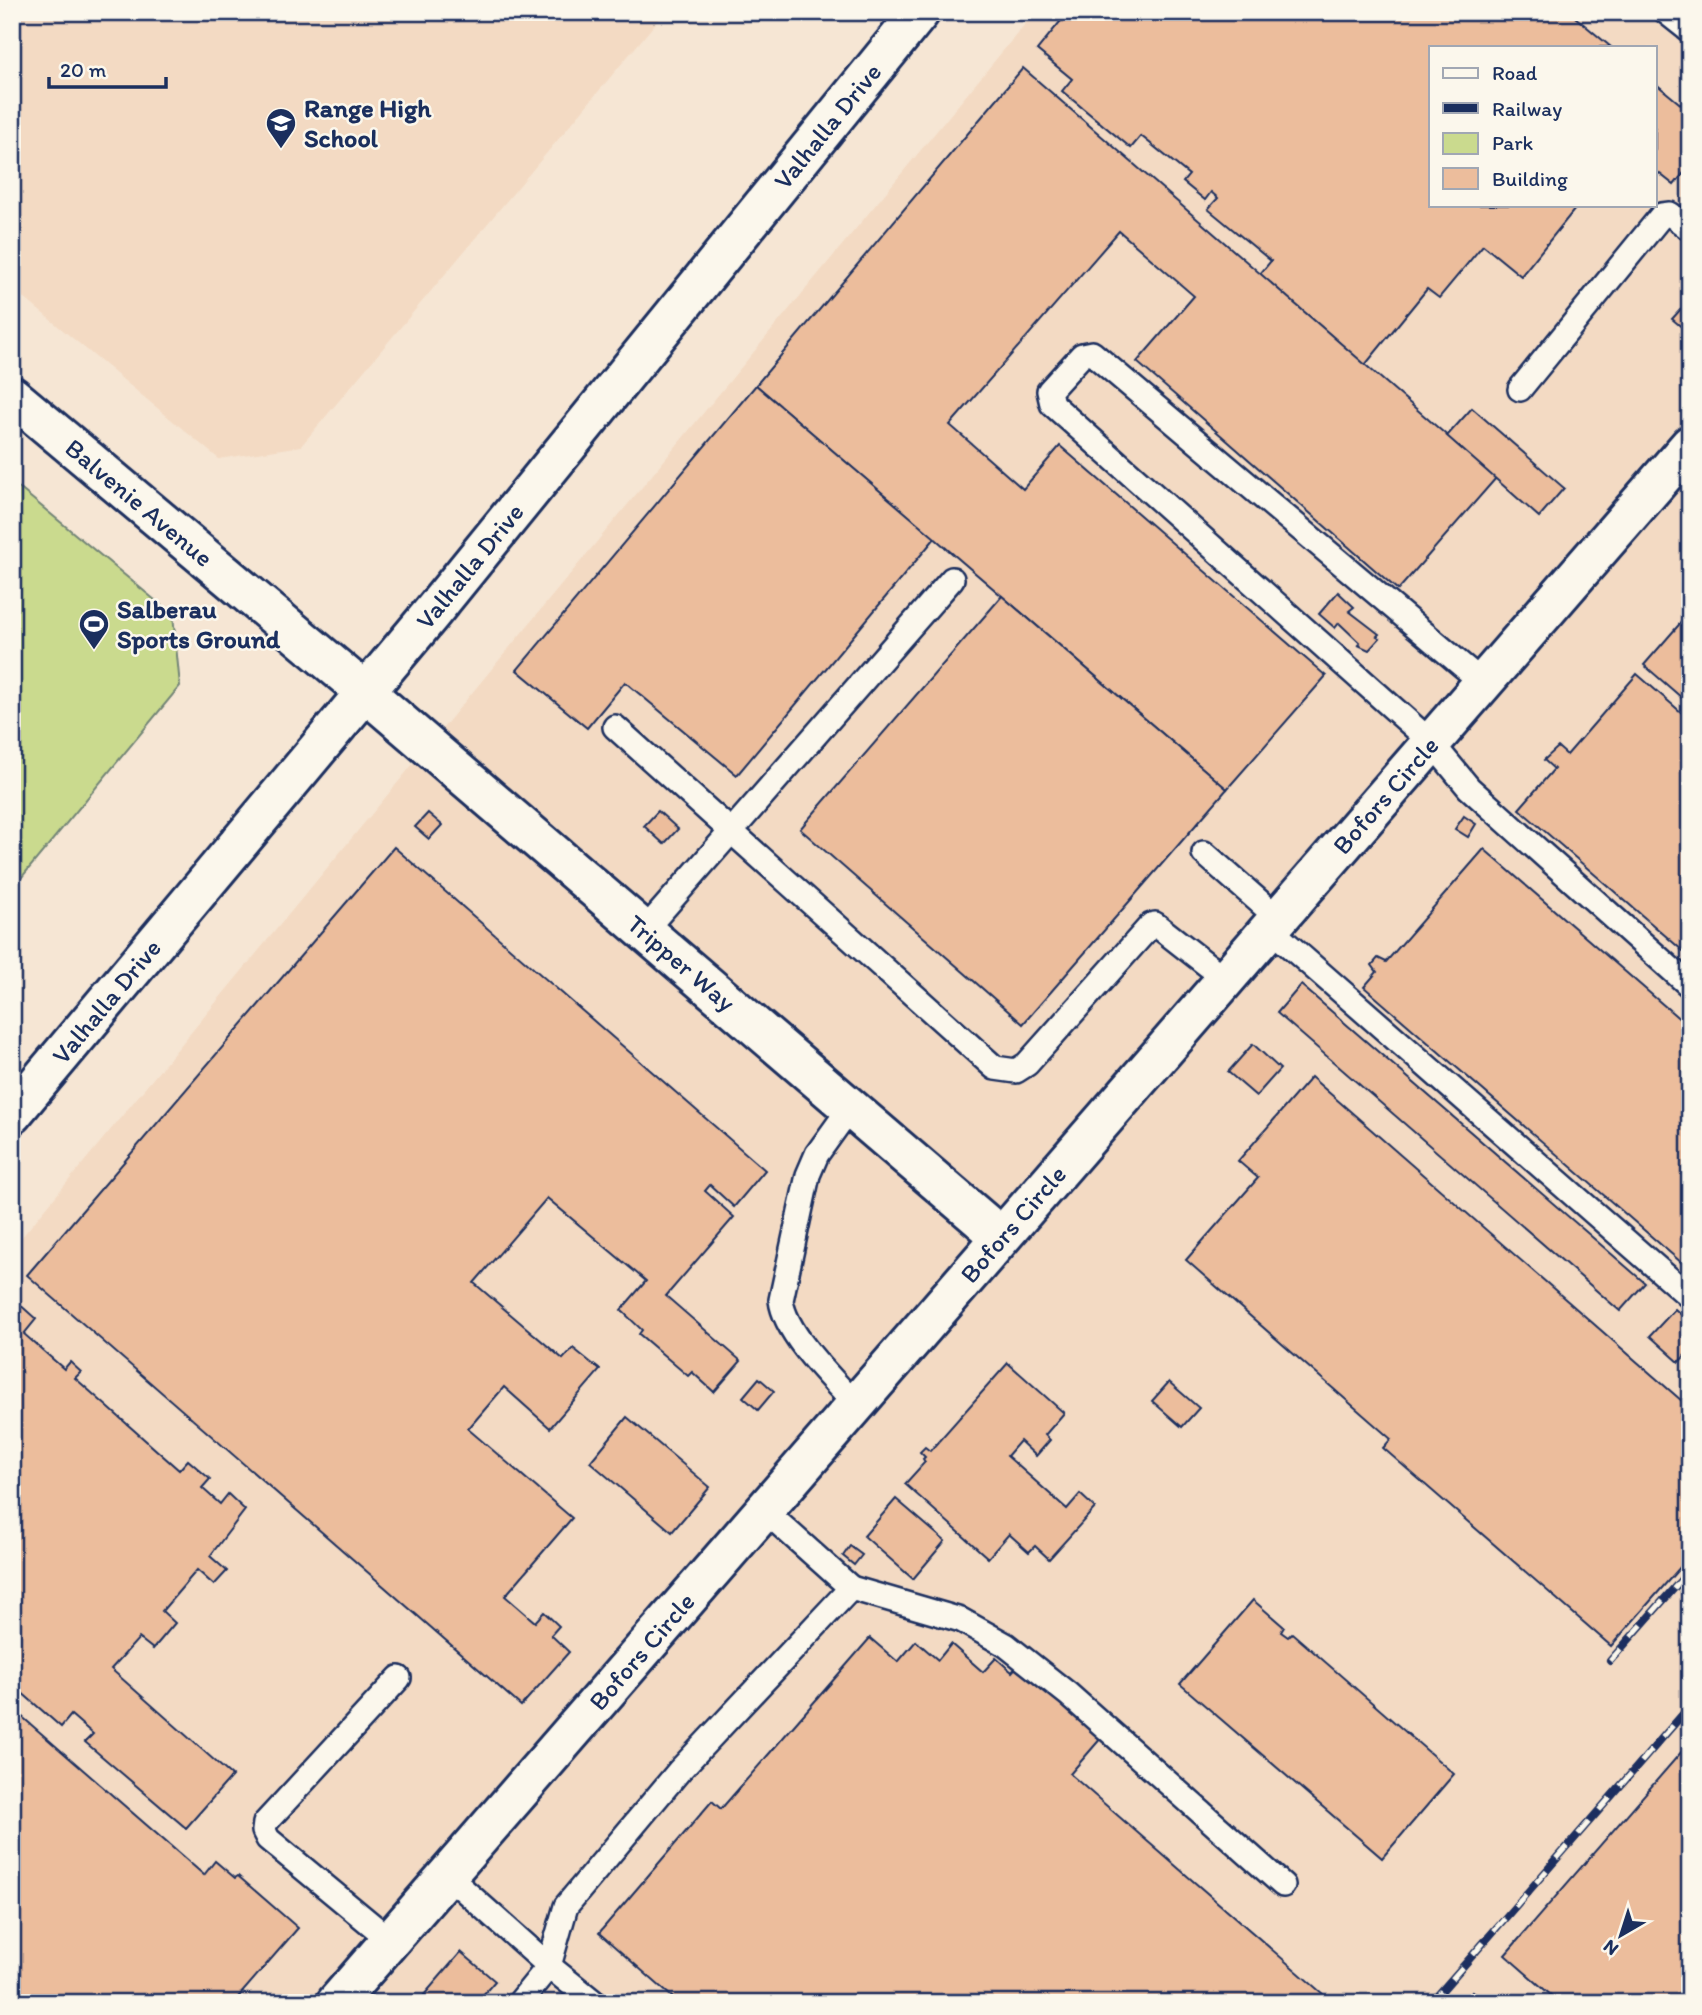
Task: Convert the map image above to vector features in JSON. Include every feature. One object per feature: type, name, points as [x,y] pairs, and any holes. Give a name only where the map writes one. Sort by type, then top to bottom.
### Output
[{"type":"street","name":"Valhalla Drive","points":[[12,1114],[430,615],[920,12]]},
{"type":"street","name":"Balvenie Avenue","points":[[12,396],[364,691]]},
{"type":"street","name":"Bofors Circle","points":[[336,2003],[1224,978],[1690,445]]},
{"type":"street","name":"Tripper Way","points":[[364,691],[1000,1236]]},
{"type":"lane","points":[[1666,12],[1690,31]]},
{"type":"lane","points":[[1520,389],[1662,215],[1670,214],[1690,229]]},
{"type":"lane","points":[[1483,683],[1092,353],[1082,355],[1049,391],[1052,404],[1431,742],[1469,788],[1690,986]]},
{"type":"lane","points":[[644,931],[952,579]]},
{"type":"lane","points":[[615,727],[995,1068],[1005,1072],[1016,1071],[1027,1063],[1151,925],[1156,924],[1224,978]]},
{"type":"lane","points":[[1204,853],[1273,923],[1690,1297]]},
{"type":"lane","points":[[850,1108],[817,1154],[808,1175],[781,1300],[782,1311],[816,1361],[855,1404]]},
{"type":"lane","points":[[764,1510],[851,1588],[961,1620],[1006,1645],[1068,1694],[1283,1885]]},
{"type":"lane","points":[[519,2003],[549,1966],[566,1906],[678,1772],[851,1588]]},
{"type":"lane","points":[[390,1940],[268,1839],[264,1831],[265,1823],[399,1678]]},
{"type":"lane","points":[[447,1875],[549,1966],[595,2003]]},
{"type":"shaded area","name":"Range High School","points":[[12,12],[665,12],[301,446],[219,459],[12,288]]},
{"type":"shaded area","points":[[1035,12],[1690,12],[1690,2003],[12,2003],[12,1249]]},
{"type":"green space","name":"Salberau Sports Ground","points":[[12,482],[173,615],[180,686],[12,889]]},
{"type":"building","points":[[1068,12],[1569,12],[1610,46],[1429,46],[1429,206],[1572,206],[1575,209],[1521,276],[1483,245],[1439,298],[1427,289],[1365,365],[1260,274],[1271,261],[1208,209],[1218,198],[1211,192],[1205,200],[1183,182],[1189,175],[1141,136],[1131,148],[1062,91],[1072,79],[1037,50]]},
{"type":"building","points":[[1023,68],[1496,478],[1398,590],[1137,362],[1194,296],[1119,231],[950,425],[1023,489],[1060,446],[1326,676],[1227,789],[756,385]]},
{"type":"building","points":[[1656,84],[1690,112],[1690,171],[1687,169],[1674,185],[1656,171]]},
{"type":"building","points":[[1690,299],[1690,334],[1672,319]]},
{"type":"building","points":[[756,385],[935,538],[737,775],[625,682],[587,728],[517,670]]},
{"type":"building","points":[[1472,408],[1564,488],[1539,517],[1447,436]]},
{"type":"building","points":[[1338,592],[1354,607],[1349,611],[1379,634],[1377,636],[1380,638],[1369,650],[1358,645],[1360,643],[1339,623],[1335,628],[1319,614]]},
{"type":"building","points":[[1002,596],[1227,789],[1023,1024],[800,829]]},
{"type":"building","points":[[1690,612],[1690,705],[1644,665]]},
{"type":"building","points":[[1637,674],[1690,720],[1690,957],[1519,809],[1554,769],[1544,760],[1558,747],[1567,755]]},
{"type":"building","points":[[658,811],[678,829],[664,844],[644,826]]},
{"type":"building","points":[[428,813],[442,825],[429,839],[415,827]]},
{"type":"building","points":[[1464,816],[1476,824],[1468,837],[1455,829]]},
{"type":"building","points":[[394,847],[765,1170],[734,1207],[710,1185],[705,1191],[734,1217],[666,1296],[741,1361],[714,1392],[692,1372],[688,1376],[639,1334],[642,1330],[621,1310],[646,1281],[547,1198],[474,1283],[563,1359],[573,1348],[600,1370],[550,1428],[504,1387],[468,1429],[572,1518],[505,1596],[535,1622],[544,1612],[559,1626],[551,1635],[569,1652],[521,1706],[27,1275]]},
{"type":"building","points":[[1484,849],[1690,1028],[1690,1270],[1364,987],[1377,972],[1372,965],[1378,958],[1386,962]]},
{"type":"building","points":[[1301,985],[1645,1283],[1620,1311],[1277,1013]]},
{"type":"building","points":[[1253,1044],[1280,1069],[1256,1096],[1228,1072]]},
{"type":"building","points":[[1311,1077],[1690,1408],[1690,1556],[1611,1646],[1383,1448],[1391,1439],[1186,1260],[1258,1178],[1238,1161]]},
{"type":"building","points":[[17,1302],[36,1319],[24,1334],[64,1369],[70,1362],[81,1372],[75,1378],[179,1470],[188,1460],[210,1479],[202,1488],[220,1504],[228,1494],[245,1510],[210,1556],[227,1571],[214,1585],[197,1570],[162,1611],[175,1623],[153,1649],[139,1638],[111,1669],[232,1776],[186,1828],[85,1742],[93,1734],[71,1715],[61,1727],[12,1684],[12,1307]]},
{"type":"building","points":[[1675,1309],[1690,1323],[1690,1350],[1679,1362],[1650,1336]]},
{"type":"building","points":[[1008,1363],[1064,1413],[1045,1435],[1050,1440],[1036,1456],[1020,1441],[1007,1456],[1067,1509],[1080,1494],[1095,1508],[1049,1559],[1035,1546],[1029,1552],[1009,1534],[988,1558],[905,1484],[925,1462],[925,1457],[920,1452],[925,1447],[930,1451]]},
{"type":"building","points":[[759,1378],[774,1391],[758,1410],[743,1397]]},
{"type":"building","points":[[1169,1382],[1199,1408],[1182,1427],[1152,1401]]},
{"type":"building","points":[[627,1417],[710,1487],[672,1532],[590,1462]]},
{"type":"building","points":[[896,1499],[945,1541],[913,1579],[864,1536]]},
{"type":"building","points":[[850,1546],[862,1555],[854,1565],[843,1556]]},
{"type":"building","points":[[1253,1600],[1284,1627],[1281,1632],[1288,1637],[1292,1633],[1454,1774],[1382,1858],[1180,1684]]},
{"type":"building","points":[[870,1638],[898,1662],[916,1641],[938,1660],[951,1644],[983,1672],[996,1658],[1012,1672],[1018,1665],[1102,1737],[1070,1774],[1323,1994],[1315,2003],[679,2003],[599,1933],[712,1801],[721,1809]]},
{"type":"building","points":[[12,1708],[204,1875],[215,1861],[235,1878],[238,1876],[298,1928],[233,2003],[12,2003]]},
{"type":"building","points":[[1690,1742],[1690,2003],[1560,2003],[1505,1955]]},
{"type":"building","points":[[461,1952],[495,1981],[476,2003],[417,2003]]},
{"type":"building","points":[[1472,1991],[1486,2003],[1463,2003]]},
{"type":"railway","points":[[1610,1661],[1690,1570]]},
{"type":"railway","points":[[1431,2003],[1690,1706]]},
{"type":"place","name":"Range High School","points":[[281,150]]},
{"type":"place","name":"Salberau Sports Ground","points":[[94,651]]}]
